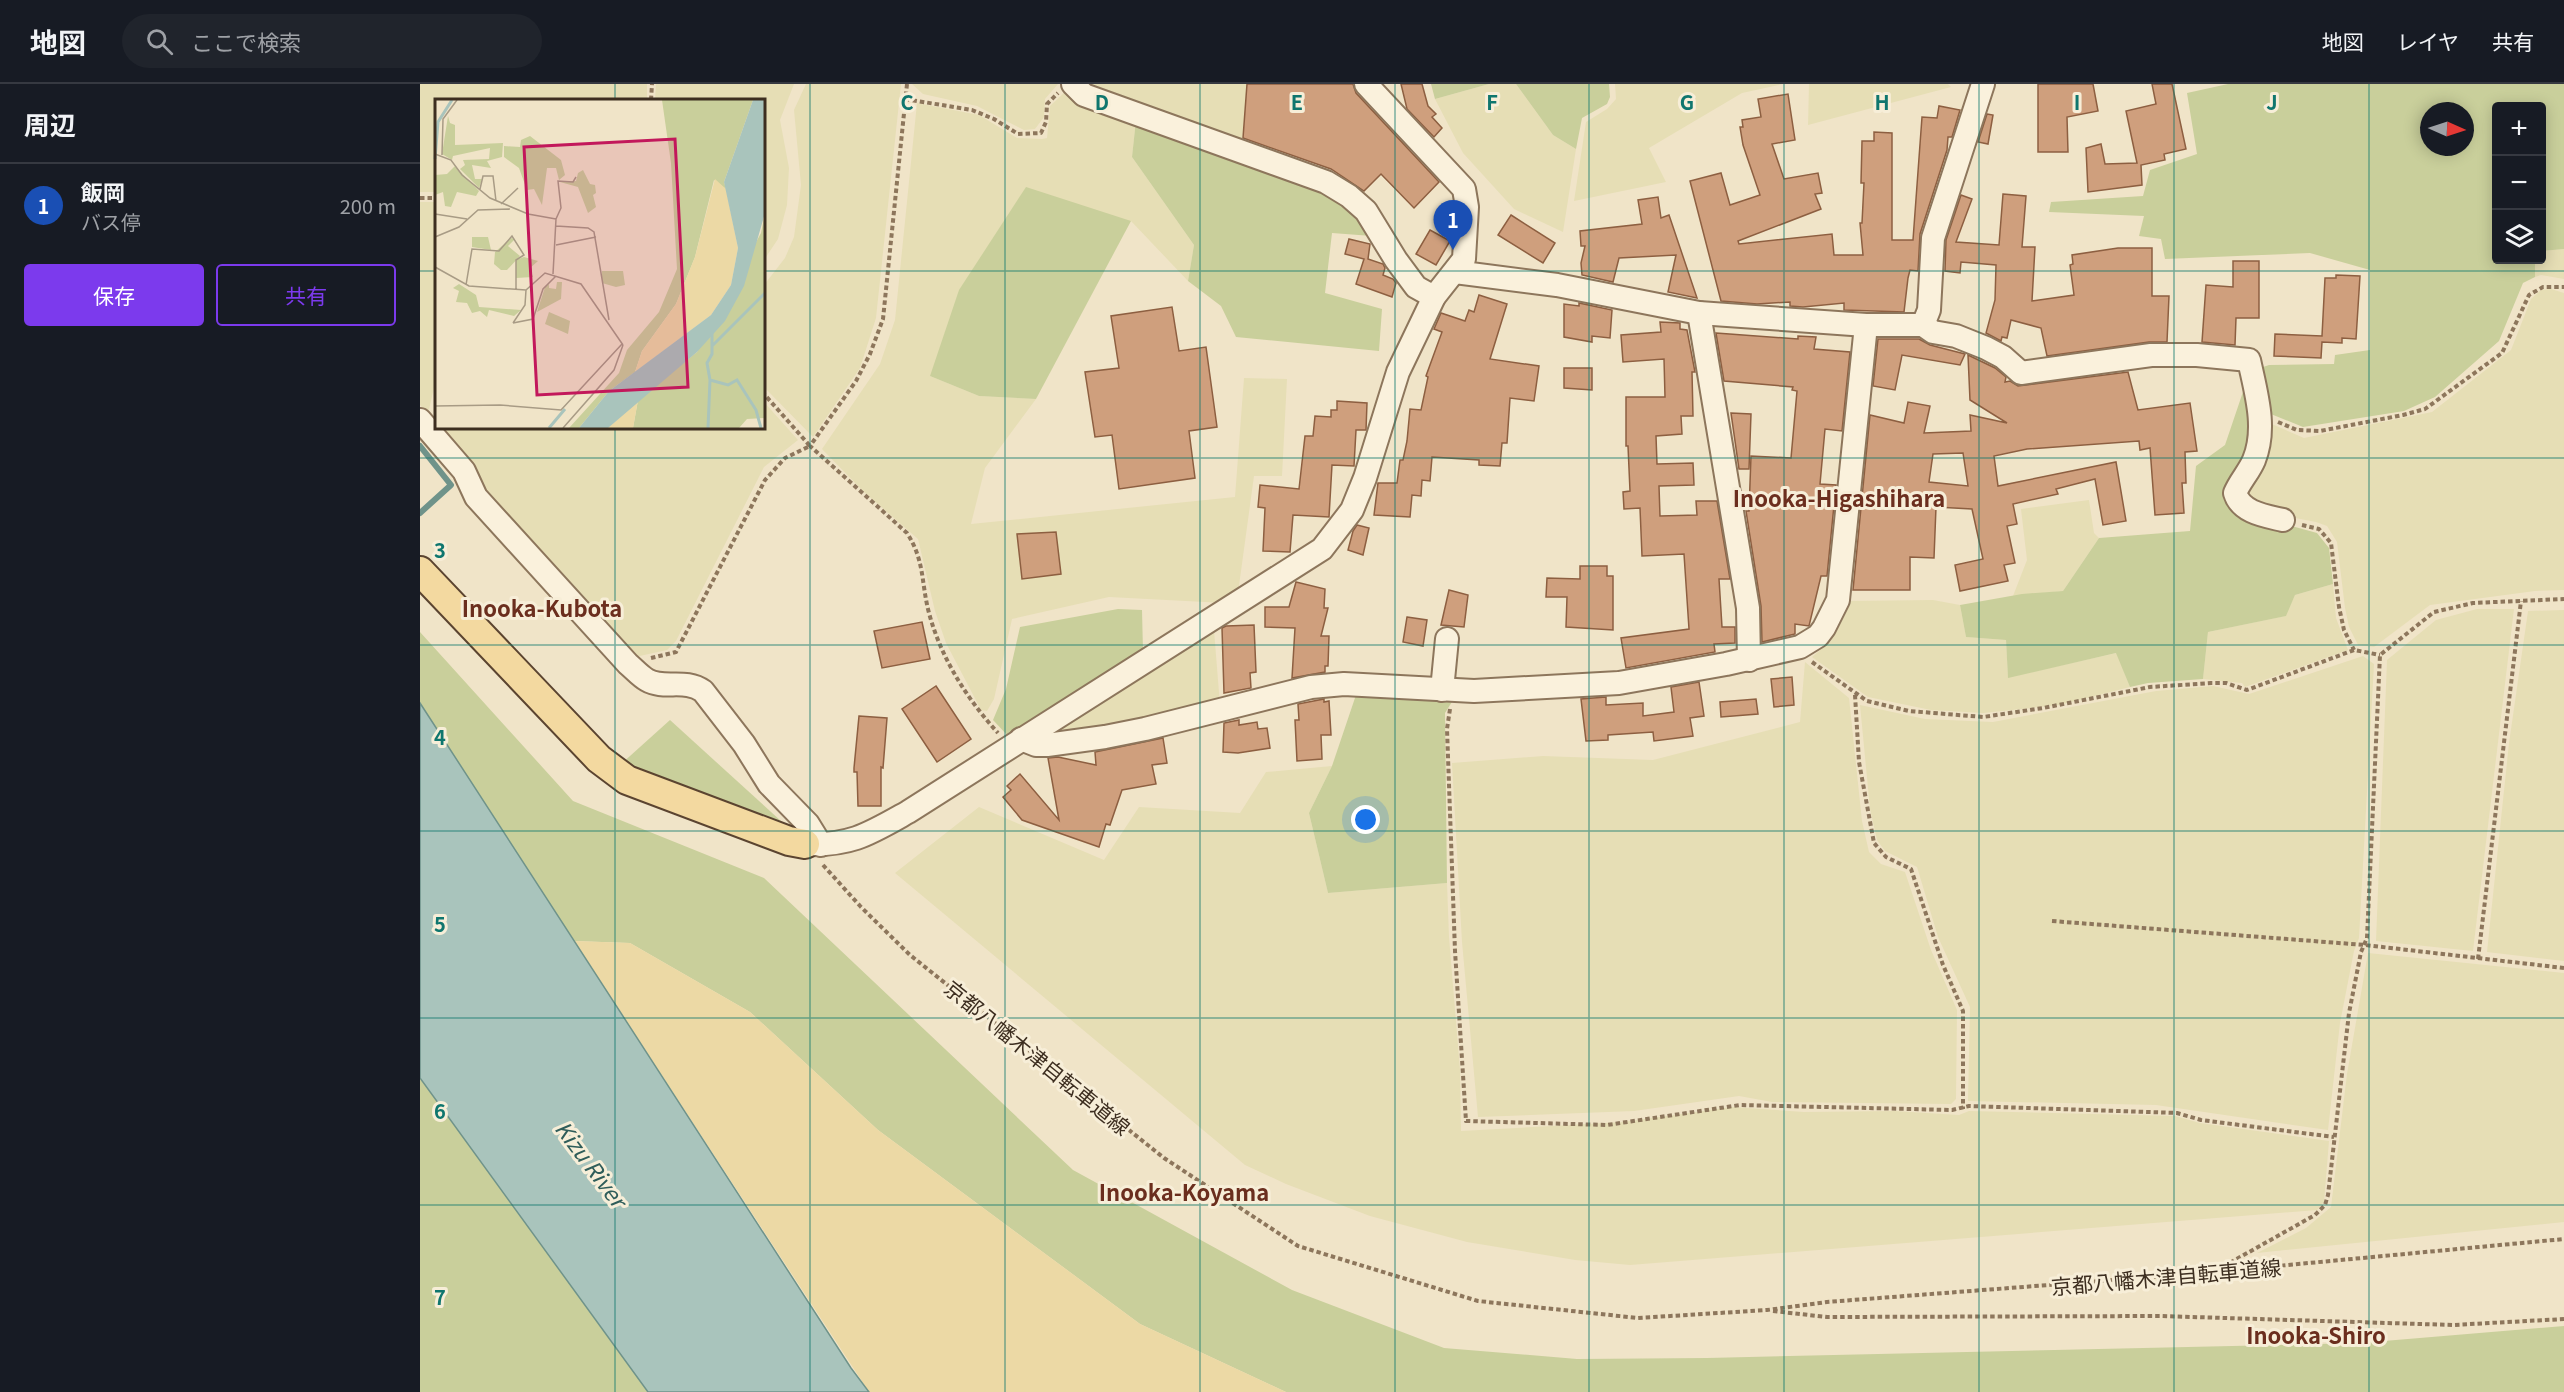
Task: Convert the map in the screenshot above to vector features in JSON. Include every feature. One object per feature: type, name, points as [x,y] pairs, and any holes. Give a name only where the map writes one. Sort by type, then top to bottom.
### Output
[{"type":"main road","points":[[420,571],[599,759],[627,780],[789,841],[813,844]]},
{"type":"street","points":[[420,420],[464,471],[476,497],[628,664],[648,681],[685,684],[695,686],[702,691],[744,744],[769,784],[808,824],[813,844],[857,840],[908,812],[1322,549],[1352,510],[1365,478],[1398,372],[1434,297],[1464,259],[1467,207],[1464,189],[1366,84]]},
{"type":"street","points":[[1923,326],[1929,310],[1933,238],[1983,84]]},
{"type":"street","points":[[1065,88],[1326,182],[1349,196],[1366,211],[1396,260],[1416,287],[1434,297]]},
{"type":"street","points":[[1455,272],[1548,283],[1699,313],[1866,325],[1923,326],[1933,332],[1956,336],[1986,348],[2003,357],[2021,373],[2151,355],[2197,355],[2249,360],[2260,416],[2258,449],[2247,475],[2235,493],[2237,499],[2250,511],[2283,520]]},
{"type":"street","points":[[1699,313],[1749,608],[1749,660]]},
{"type":"street","points":[[1015,743],[1047,745],[1106,737],[1311,687],[1344,684],[1474,691],[1618,682],[1749,660],[1800,647],[1824,628],[1838,600],[1843,532],[1866,325]]},
{"type":"street","points":[[1442,690],[1447,639]]},
{"type":"path","points":[[651,99],[652,84]]},
{"type":"path","points":[[628,664],[676,652],[765,480],[785,458],[810,446],[856,381],[870,354],[883,319],[907,84]]},
{"type":"path","points":[[906,99],[972,111],[994,119],[1010,130],[1023,135],[1041,133],[1046,122],[1047,104],[1065,88]]},
{"type":"path","points":[[2260,416],[2297,430],[2320,431],[2425,409],[2502,353],[2529,295],[2543,287],[2564,287]]},
{"type":"path","points":[[765,395],[810,446],[906,533],[917,550],[929,614],[952,670],[986,719],[1015,743]]},
{"type":"path","points":[[2283,520],[2319,529],[2331,543],[2339,607],[2344,630],[2354,650]]},
{"type":"path","points":[[2215,1272],[2322,1210],[2328,1195],[2349,1013],[2361,952],[2365,945],[2380,655],[2434,612],[2473,603],[2564,599]]},
{"type":"path","points":[[2478,959],[2521,601]]},
{"type":"path","points":[[1807,658],[1866,701],[1909,711],[1983,717],[2150,687],[2211,682],[2226,683],[2247,690],[2354,650],[2380,655]]},
{"type":"path","points":[[1474,691],[1453,703],[1447,719],[1455,951],[1466,1121],[1607,1125],[1740,1105],[1963,1109],[1970,1106],[2177,1113],[2200,1120],[2334,1137]]},
{"type":"path","points":[[1856,695],[1859,762],[1874,843],[1886,857],[1911,869],[1943,965],[1963,1011],[1963,1109]]},
{"type":"path","name":"京都八幡木津自転車道線","points":[[813,844],[861,907],[910,956],[1164,1158],[1298,1246],[1479,1300],[1638,1318],[1767,1310],[1827,1302],[2215,1272],[2564,1239]]},
{"type":"path","points":[[2052,921],[2365,945],[2564,968]]},
{"type":"path","name":"京都八幡木津自転車道線","points":[[1767,1310],[1827,1317],[2160,1316],[2453,1325],[2564,1319]]},
{"type":"shaded area","points":[[420,84],[647,84],[647,99],[435,99],[435,192],[420,192]]},
{"type":"shaded area","points":[[656,84],[794,84],[780,120],[789,168],[787,205],[778,239],[765,258],[765,99],[655,99]]},
{"type":"shaded area","points":[[806,84],[901,84],[876,318],[860,368],[813,437],[765,388],[765,284],[785,258],[794,237],[801,185],[794,110]]},
{"type":"shaded area","points":[[912,84],[1058,84],[1045,99],[1044,117],[1035,129],[1024,130],[977,106],[923,94]]},
{"type":"shaded area","points":[[1086,84],[1247,84],[1242,141]]},
{"type":"shaded area","points":[[1489,84],[1516,84],[1553,135],[1576,149],[1563,232],[1514,209],[1463,153],[1435,99]]},
{"type":"shaded area","points":[[1615,84],[1783,84],[1742,93],[1649,148],[1666,182],[1574,201],[1586,122],[1607,109],[1616,99]]},
{"type":"shaded area","points":[[1809,84],[1948,84],[1951,87],[1808,125]]},
{"type":"shaded area","points":[[1067,90],[1136,120],[1132,157],[1194,245],[1188,281],[1131,221],[930,376],[979,396],[1036,399],[985,468],[971,524],[1235,497],[1244,378],[1287,379],[1282,476],[1254,476],[1238,593],[1224,603],[1109,597],[1012,619],[994,699],[987,711],[981,710],[946,643],[935,611],[918,539],[864,492],[822,449],[880,364],[895,320],[917,103],[979,115],[1017,138],[1042,139],[1047,138],[1050,106]]},
{"type":"shaded area","points":[[420,202],[435,202],[435,383],[428,414],[420,405]]},
{"type":"shaded area","points":[[2564,249],[2564,279],[2541,275],[2535,277],[2535,264],[2546,264],[2546,251]]},
{"type":"shaded area","points":[[2551,289],[2564,293],[2564,590],[2535,591],[2430,605],[2374,647],[2358,645],[2349,627],[2345,608],[2337,542],[2327,526],[2285,516],[2242,494],[2267,422],[2304,438],[2432,412],[2511,350],[2531,299],[2541,290]]},
{"type":"shaded area","points":[[765,403],[798,440],[764,467],[676,641],[667,650],[635,657],[489,496],[471,464],[438,429],[765,429]]},
{"type":"shaded area","points":[[2089,500],[2094,533],[2099,538],[2063,591],[2013,596],[2027,560],[2021,509]]},
{"type":"shaded area","points":[[2333,584],[2336,618],[2348,650],[2245,687],[2242,683],[2203,679],[2208,632],[2285,616],[2295,595]]},
{"type":"shaded area","points":[[1933,600],[1960,605],[1966,637],[2006,640],[2008,677],[2117,653],[2130,687],[2059,705],[1983,713],[1931,710],[1868,697],[1812,657],[1831,641],[1847,601]]},
{"type":"shaded area","points":[[2477,609],[2514,609],[2473,951],[2376,941],[2387,660],[2436,620]]},
{"type":"shaded area","points":[[2564,610],[2564,961],[2487,952],[2509,743],[2528,611]]},
{"type":"shaded area","points":[[1214,630],[1220,705],[1037,738]]},
{"type":"shaded area","points":[[2363,656],[2374,664],[2359,938],[2354,951],[2340,1023],[2328,1130],[2156,1105],[1968,1101],[1970,1007],[1938,937],[1917,867],[1885,851],[1877,840],[1870,809],[1860,705],[1925,719],[1993,722],[2156,691],[2213,686],[2249,694]]},
{"type":"shaded area","points":[[1805,662],[1849,698],[1862,821],[1869,852],[1881,864],[1905,872],[1931,950],[1957,1010],[1956,1099],[1951,1104],[1772,1102],[1739,1096],[1634,1111],[1478,1117],[1462,942],[1452,763],[1543,756],[1653,760],[1800,722]]},
{"type":"shaded area","points":[[1332,766],[1309,813],[1328,893],[1447,883],[1460,1070],[1461,1131],[1623,1122],[1732,1107],[1804,1112],[1895,1111],[1959,1115],[1969,1111],[2175,1116],[2200,1123],[2329,1141],[2324,1202],[2317,1210],[1630,1265],[1575,1260],[1467,1242],[1370,1216],[1286,1184],[1245,1165],[895,873],[979,807],[1104,860],[1139,807],[1240,813],[1266,772]]},
{"type":"shaded area","points":[[2368,953],[2564,973],[2564,1222],[2257,1253],[2306,1228],[2331,1207],[2347,1074]]},
{"type":"green space","points":[[1431,84],[1489,84],[1435,99]]},
{"type":"green space","points":[[1516,84],[1609,84],[1610,97],[1607,104],[1582,118],[1576,149],[1553,135]]},
{"type":"green space","points":[[2228,84],[2564,84],[2564,249],[2546,251],[2546,102],[2492,102],[2492,264],[2535,264],[2535,277],[2523,283],[2499,341],[2435,397],[2404,411],[2303,427],[2266,412],[2257,369],[2269,365],[2334,364],[2335,355],[2370,350],[2370,270],[2310,253],[2165,259],[2161,239],[2139,236],[2144,216],[2049,212],[2051,202],[2143,196],[2150,170],[2197,154],[2187,93]]},
{"type":"green space","points":[[1136,120],[1342,200],[1372,236],[1332,233],[1325,293],[1382,309],[1379,351],[1236,337],[1221,306],[1188,281],[1194,245],[1132,157]]},
{"type":"green space","points":[[1026,187],[1131,221],[1036,399],[979,396],[930,376],[959,290]]},
{"type":"green space","points":[[2247,380],[2256,415],[2243,513],[2317,533],[2329,548],[2333,584],[2295,595],[2286,616],[2208,632],[2203,679],[2148,683],[2130,687],[2116,653],[2008,678],[2006,640],[1966,637],[1960,605],[2022,594],[2063,591],[2099,538],[2190,531],[2196,466],[2225,445]]},
{"type":"green space","points":[[1118,609],[1142,610],[1143,652],[1008,736],[993,720],[1006,689],[1020,627]]},
{"type":"green space","points":[[420,632],[573,801],[764,878],[1073,1170],[1292,1290],[1444,1348],[1577,1359],[1707,1358],[2360,1343],[2564,1326],[2564,1392],[1286,1392],[1140,1324],[878,1130],[750,1012],[630,943],[574,941],[420,703]]},
{"type":"green space","points":[[1357,692],[1455,697],[1445,713],[1447,883],[1328,893],[1309,813],[1332,766]]},
{"type":"green space","points":[[670,720],[793,832],[620,765]]},
{"type":"green space","points":[[420,1078],[648,1392],[420,1392]]},
{"type":"sand","points":[[574,941],[630,943],[750,1012],[878,1130],[1140,1324],[1286,1392],[869,1392]]},
{"type":"water","name":"Kizu River","points":[[420,703],[851,1368],[869,1392],[648,1392],[420,1078]]},
{"type":"building","points":[[1247,84],[1353,84],[1356,93],[1439,182],[1414,208],[1381,174],[1364,191],[1331,169],[1243,138]]},
{"type":"building","points":[[1401,84],[1422,84],[1428,106],[1436,114],[1432,117],[1442,128],[1434,137],[1407,109]]},
{"type":"building","points":[[2038,84],[2093,84],[2098,111],[2067,117],[2068,152],[2038,152]]},
{"type":"building","points":[[2152,84],[2172,84],[2186,149],[2164,154],[2165,160],[2141,165],[2142,185],[2088,192],[2086,148],[2101,144],[2105,164],[2137,163],[2126,111],[2156,104]]},
{"type":"building","points":[[1788,94],[1795,140],[1772,144],[1784,179],[1818,173],[1822,193],[1815,194],[1821,209],[1738,241],[1739,244],[1832,234],[1834,255],[1863,255],[1860,223],[1862,223],[1864,183],[1861,183],[1862,141],[1874,141],[1874,132],[1892,133],[1892,240],[1913,240],[1922,117],[1937,118],[1939,106],[1960,110],[1952,137],[1948,137],[1947,150],[1920,234],[1918,271],[1910,270],[1904,312],[1844,310],[1844,303],[1803,307],[1790,306],[1790,302],[1757,304],[1721,301],[1690,181],[1721,173],[1730,205],[1760,195],[1743,145],[1740,127],[1743,127],[1742,120],[1761,117],[1758,99]]},
{"type":"building","points":[[1987,114],[1993,115],[1988,144],[1978,142]]},
{"type":"building","points":[[2003,194],[2026,196],[2022,247],[2035,247],[2032,301],[2074,295],[2070,265],[2073,264],[2072,255],[2118,248],[2152,248],[2152,296],[2169,296],[2167,342],[2149,342],[2047,356],[2041,328],[2011,320],[2007,338],[2002,337],[2001,341],[1986,333],[1995,300],[1996,265],[1961,262],[1960,273],[1945,271],[1946,240],[1961,195],[1972,199],[1956,242],[1999,245]]},
{"type":"building","points":[[1658,197],[1661,218],[1669,215],[1697,298],[1668,292],[1676,255],[1619,258],[1613,282],[1582,275],[1581,263],[1585,246],[1581,246],[1580,231],[1642,224],[1638,200]]},
{"type":"building","points":[[1511,215],[1555,243],[1543,263],[1498,235]]},
{"type":"building","points":[[1430,230],[1450,241],[1436,265],[1416,254]]},
{"type":"building","points":[[1349,239],[1370,244],[1368,259],[1383,264],[1385,268],[1383,275],[1393,279],[1396,283],[1392,297],[1356,284],[1364,259],[1345,254]]},
{"type":"building","points":[[2233,261],[2259,261],[2259,318],[2236,318],[2235,345],[2202,342],[2206,285],[2233,287]]},
{"type":"building","points":[[2336,275],[2360,276],[2356,339],[2342,338],[2342,343],[2322,342],[2321,358],[2274,356],[2275,334],[2322,336],[2325,278],[2336,278]]},
{"type":"building","points":[[1479,295],[1507,304],[1490,359],[1539,366],[1534,401],[1510,398],[1507,443],[1502,443],[1500,466],[1479,465],[1479,460],[1432,457],[1430,481],[1422,480],[1421,496],[1412,495],[1410,517],[1374,515],[1378,483],[1397,483],[1400,460],[1403,460],[1407,441],[1410,409],[1421,410],[1428,377],[1426,376],[1442,332],[1434,329],[1441,313],[1465,321],[1469,310],[1474,312]]},
{"type":"building","points":[[1579,303],[1612,310],[1610,338],[1592,336],[1592,342],[1564,337],[1564,304],[1579,306]]},
{"type":"building","points":[[1172,307],[1179,351],[1206,347],[1217,427],[1189,431],[1195,478],[1119,489],[1112,435],[1095,437],[1085,372],[1119,368],[1111,316]]},
{"type":"building","points":[[1660,322],[1680,323],[1680,329],[1687,330],[1695,372],[1692,372],[1693,416],[1681,416],[1682,434],[1656,436],[1657,464],[1693,463],[1694,485],[1659,486],[1660,516],[1697,515],[1696,501],[1717,501],[1730,579],[1719,579],[1722,627],[1735,627],[1735,643],[1714,644],[1715,652],[1626,668],[1621,638],[1689,629],[1684,554],[1642,556],[1640,508],[1624,509],[1623,492],[1630,491],[1628,446],[1626,446],[1626,397],[1665,397],[1664,359],[1623,362],[1621,335],[1661,332]]},
{"type":"building","points":[[1716,333],[1798,339],[1798,336],[1816,337],[1814,349],[1850,352],[1842,431],[1825,429],[1820,484],[1836,485],[1827,576],[1821,576],[1809,626],[1795,624],[1795,634],[1762,642],[1761,606],[1746,511],[1749,511],[1751,456],[1791,458],[1797,391],[1792,390],[1793,387],[1724,381]]},
{"type":"building","points":[[1878,339],[1919,339],[1930,345],[1965,354],[1960,365],[1902,355],[1895,390],[1873,386]]},
{"type":"building","points":[[1968,355],[1995,368],[2006,377],[2005,382],[2010,381],[2018,386],[2128,372],[2138,410],[2190,403],[2197,451],[2185,452],[2186,483],[2182,483],[2184,513],[2155,515],[2150,448],[2140,450],[2139,441],[2027,449],[1994,456],[1998,486],[2116,462],[2126,521],[2103,525],[2095,479],[2056,489],[2058,494],[2013,504],[2017,524],[2007,526],[2015,563],[2004,565],[2008,581],[1960,591],[1955,565],[1983,559],[1972,509],[1936,507],[1934,558],[1910,557],[1910,590],[1853,590],[1870,415],[1904,423],[1908,402],[1930,406],[1924,433],[1971,431],[1970,415],[2007,423],[1970,400]],"holes":[[[1963,453],[1968,486],[1929,482],[1933,454]]]},
{"type":"building","points":[[1564,368],[1592,368],[1592,390],[1564,388]]},
{"type":"building","points":[[1337,401],[1367,403],[1366,430],[1356,430],[1354,466],[1332,465],[1329,517],[1293,515],[1290,552],[1263,551],[1265,508],[1258,507],[1260,485],[1299,489],[1305,436],[1313,436],[1315,416],[1331,417],[1331,410],[1337,410]]},
{"type":"building","points":[[1731,413],[1751,414],[1749,469],[1739,469]]},
{"type":"building","points":[[1357,525],[1369,528],[1363,555],[1348,550]]},
{"type":"building","points":[[1056,532],[1061,574],[1022,579],[1017,534]]},
{"type":"building","points":[[1580,566],[1607,566],[1607,576],[1613,576],[1613,630],[1566,627],[1567,597],[1546,597],[1547,578],[1580,579]]},
{"type":"building","points":[[1296,582],[1325,589],[1324,608],[1328,608],[1321,636],[1329,636],[1328,666],[1325,666],[1325,672],[1292,678],[1295,628],[1265,627],[1265,607],[1289,607]]},
{"type":"building","points":[[1449,590],[1468,595],[1464,627],[1441,625]]},
{"type":"building","points":[[1407,617],[1427,620],[1423,646],[1403,642]]},
{"type":"building","points":[[922,622],[930,659],[882,668],[874,631]]},
{"type":"building","points":[[1254,625],[1256,672],[1250,673],[1251,688],[1224,693],[1222,628]]},
{"type":"building","points":[[1792,677],[1794,705],[1774,707],[1771,679]]},
{"type":"building","points":[[1699,682],[1704,716],[1690,718],[1693,736],[1654,741],[1653,732],[1608,735],[1608,740],[1586,741],[1581,699],[1606,697],[1606,705],[1643,703],[1643,716],[1674,712],[1671,687]]},
{"type":"building","points":[[936,686],[971,739],[937,762],[902,709]]},
{"type":"building","points":[[1324,699],[1324,702],[1329,701],[1331,735],[1321,735],[1322,759],[1297,761],[1295,720],[1299,720],[1298,704]]},
{"type":"building","points":[[1756,699],[1758,714],[1721,717],[1720,702]]},
{"type":"building","points":[[859,716],[887,718],[883,768],[881,767],[881,806],[858,806],[857,772],[854,772],[854,768]]},
{"type":"building","points":[[1239,720],[1239,725],[1257,722],[1258,729],[1267,728],[1270,748],[1238,753],[1223,752],[1224,723]]},
{"type":"building","points":[[1163,738],[1167,763],[1152,765],[1156,784],[1122,790],[1110,825],[1106,824],[1099,847],[1022,820],[1003,797],[1011,790],[1007,786],[1020,774],[1059,820],[1048,758],[1058,757],[1096,765],[1095,752]]},
{"type":"waterway","points":[[420,446],[451,485],[420,513]]},
{"type":"place","name":"飯岡","points":[[1453,250]]},
{"type":"district","name":"Inooka-Higashihara","points":[[1839,497]]},
{"type":"district","name":"Inooka-Kubota","points":[[542,607]]},
{"type":"district","name":"Inooka-Koyama","points":[[1184,1191]]},
{"type":"district","name":"Inooka-Shiro","points":[[2316,1334]]}]
